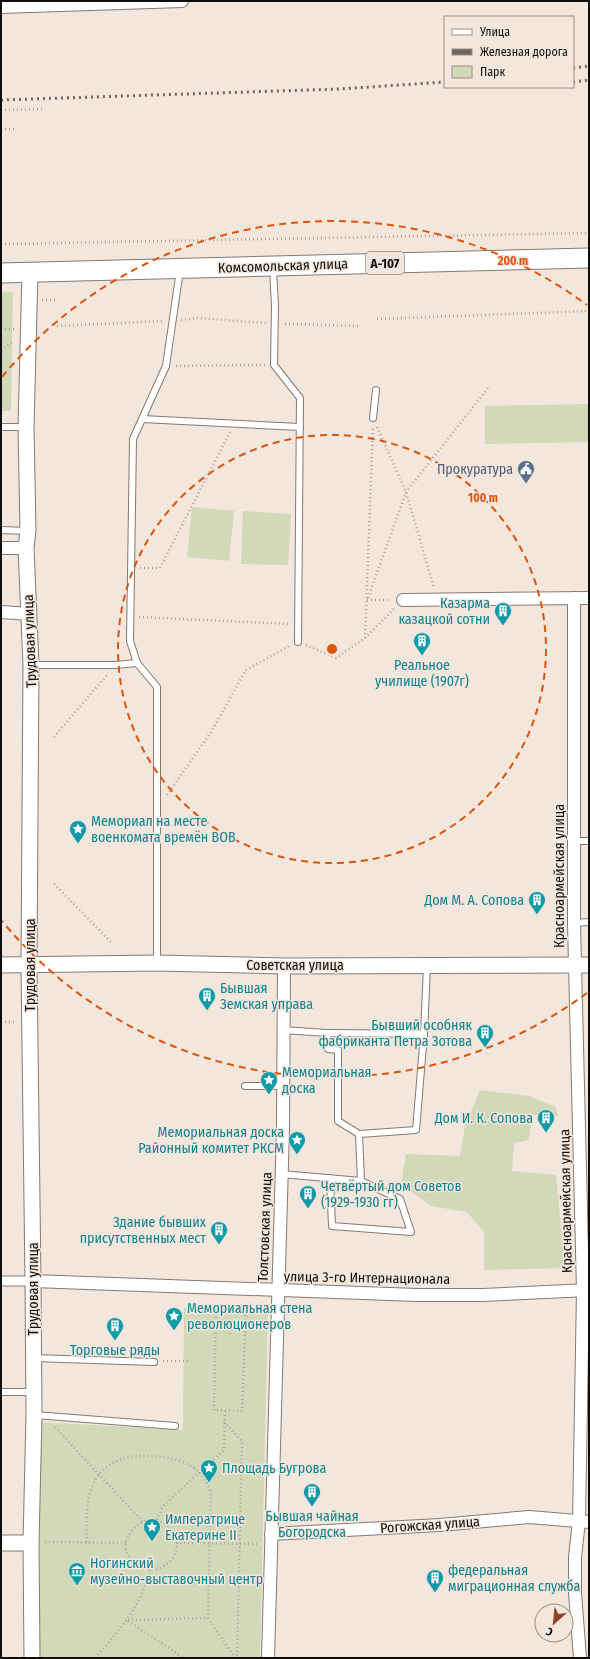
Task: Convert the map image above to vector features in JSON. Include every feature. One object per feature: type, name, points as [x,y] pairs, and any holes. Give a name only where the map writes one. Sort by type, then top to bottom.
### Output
[{"type":"main road","name":"Комсомольская улица","points":[[1,273],[589,258]]},
{"type":"street","points":[[1,7],[37,4],[182,1]]},
{"type":"street","name":"Трудовая улица","points":[[30,272],[26,427],[28,531],[26,548],[32,666],[29,965],[33,1358],[38,1542],[32,1658]]},
{"type":"street","points":[[1,548],[26,548]]},
{"type":"street","name":"Красноармейская улица","points":[[574,598],[574,923],[582,965],[586,1291],[584,1522],[575,1557],[575,1586],[580,1658]]},
{"type":"street","points":[[402,600],[589,598]]},
{"type":"street","points":[[2,612],[30,614]]},
{"type":"street","name":"Советская улица","points":[[1,965],[582,965]]},
{"type":"street","name":"Толстовская улица","points":[[268,1658],[281,1174],[284,966]]},
{"type":"street","name":"улица 3-го Интернационала","points":[[1,1281],[417,1295],[586,1291]]},
{"type":"street","name":"Рогожская улица","points":[[272,1534],[440,1525],[529,1517],[584,1522]]},
{"type":"street","points":[[1,1543],[38,1542]]},
{"type":"lane","points":[[273,266],[275,323],[274,365],[300,398],[298,642]]},
{"type":"lane","points":[[158,964],[157,687],[137,663],[130,642],[133,439],[166,366],[180,269]]},
{"type":"lane","points":[[373,418],[376,390]]},
{"type":"lane","points":[[142,419],[300,426]]},
{"type":"lane","points":[[1,427],[26,427]]},
{"type":"lane","points":[[1,530],[28,531]]},
{"type":"lane","points":[[32,666],[115,665],[137,663]]},
{"type":"lane","points":[[574,841],[589,841]]},
{"type":"lane","points":[[574,923],[589,922]]},
{"type":"lane","points":[[327,1033],[328,1049],[338,1050],[338,1121],[359,1134],[416,1130],[424,1034],[427,966]]},
{"type":"lane","points":[[283,1030],[327,1033],[424,1034]]},
{"type":"lane","points":[[245,1086],[283,1086]]},
{"type":"lane","points":[[359,1134],[361,1181]]},
{"type":"lane","points":[[281,1174],[330,1178],[361,1181],[400,1199],[411,1232],[332,1226],[330,1178]]},
{"type":"lane","points":[[33,1358],[154,1362]]},
{"type":"lane","points":[[1,1392],[34,1392]]},
{"type":"lane","points":[[34,1415],[175,1426]]},
{"type":"path","points":[[1,110],[44,109]]},
{"type":"path","points":[[1,129],[14,129]]},
{"type":"path","points":[[1,244],[589,233]]},
{"type":"path","points":[[376,319],[589,311]]},
{"type":"path","points":[[57,326],[173,321],[197,318],[360,326]]},
{"type":"path","points":[[1,329],[16,329]]},
{"type":"path","points":[[1,350],[19,337]]},
{"type":"path","points":[[166,366],[274,365]]},
{"type":"path","points":[[367,600],[406,492],[488,388]]},
{"type":"path","points":[[373,418],[406,492],[437,600]]},
{"type":"path","points":[[365,638],[373,418]]},
{"type":"path","points":[[131,568],[160,568],[235,423]]},
{"type":"path","points":[[367,600],[402,600]]},
{"type":"path","points":[[158,808],[211,732],[246,670],[298,642],[336,658],[365,638],[402,600]]},
{"type":"path","points":[[131,617],[298,624]]},
{"type":"path","points":[[54,737],[115,665]]},
{"type":"path","points":[[54,884],[112,943]]},
{"type":"path","points":[[1,1022],[20,1022]]},
{"type":"path","points":[[216,1305],[214,1410],[224,1411],[242,1411],[246,1306]]},
{"type":"path","points":[[189,1322],[246,1324]]},
{"type":"path","points":[[230,1323],[230,1334]]},
{"type":"path","points":[[154,1362],[188,1361]]},
{"type":"path","points":[[158,1520],[163,1506],[224,1450],[224,1411]]},
{"type":"path","points":[[224,1422],[242,1442],[236,1658]]},
{"type":"path","points":[[55,1426],[143,1522]]},
{"type":"path","points":[[87,1542],[86,1515],[89,1501],[94,1484],[99,1474],[108,1466],[123,1458],[140,1456],[160,1457],[188,1464],[208,1482],[211,1493],[208,1618],[236,1658]]},
{"type":"path","points":[[158,1520],[170,1526],[176,1538],[176,1551],[170,1562],[160,1569],[146,1569],[133,1563],[126,1553],[126,1543],[130,1532],[137,1526],[143,1522],[158,1520]]},
{"type":"path","points":[[38,1542],[126,1543]]},
{"type":"path","points":[[176,1543],[260,1544]]},
{"type":"path","points":[[95,1658],[128,1620],[146,1586],[150,1569]]},
{"type":"path","points":[[128,1620],[208,1618]]},
{"type":"path","points":[[128,1620],[184,1658]]},
{"type":"green space","points":[[1,292],[13,292],[11,411],[1,411]]},
{"type":"green space","points":[[589,404],[589,442],[485,444],[485,406]]},
{"type":"green space","points":[[192,507],[234,511],[229,561],[187,557]]},
{"type":"green space","points":[[243,511],[291,514],[288,565],[241,564]]},
{"type":"green space","points":[[480,1090],[529,1096],[556,1107],[558,1116],[532,1115],[529,1140],[514,1143],[512,1171],[556,1175],[565,1268],[484,1270],[484,1232],[467,1212],[431,1206],[401,1184],[406,1154],[460,1156],[465,1126]]},
{"type":"green space","points":[[184,1308],[268,1310],[260,1658],[40,1658],[39,1422],[183,1430]]},
{"type":"railway","points":[[574,68],[589,66]]},
{"type":"railway","points":[[574,82],[589,80]]},
{"type":"railway","points":[[1,100],[339,89],[444,82]]},
{"type":"place","name":"Прокуратура","points":[[526,484]]},
{"type":"place","name":"Казарма казацкой сотни","points":[[503,626]]},
{"type":"place","name":"Реальное училище (1907г)","points":[[422,656]]},
{"type":"place","name":"Мемориал на месте военкомата времён ВОВ","points":[[78,844]]},
{"type":"place","name":"Дом М. А. Сопова","points":[[537,915]]},
{"type":"place","name":"Бывшая Земская управа","points":[[207,1011]]},
{"type":"place","name":"Бывший особняк фабриканта Петра Зотова","points":[[485,1048]]},
{"type":"place","name":"Мемориальная доска","points":[[269,1095]]},
{"type":"place","name":"Дом И. К. Сопова","points":[[546,1133]]},
{"type":"place","name":"Мемориальная доска Районный комитет РКСМ","points":[[297,1155]]},
{"type":"place","name":"Четвёртый дом Советов (1929-1930 гг)","points":[[308,1209]]},
{"type":"place","name":"Здание бывших присутственных мест","points":[[219,1245]]},
{"type":"place","name":"Мемориальная стена революционеров","points":[[174,1331]]},
{"type":"place","name":"Торговые ряды","points":[[115,1341]]},
{"type":"place","name":"Площадь Бугрова","points":[[209,1483]]},
{"type":"place","name":"Бывшая чайная Богородска","points":[[312,1507]]},
{"type":"place","name":"Императрице Екатерине II","points":[[152,1542]]},
{"type":"place","name":"Ногинский музейно-выставочный центр","points":[[77,1586]]},
{"type":"place","name":"федеральная миграционная служба","points":[[435,1593]]}]
